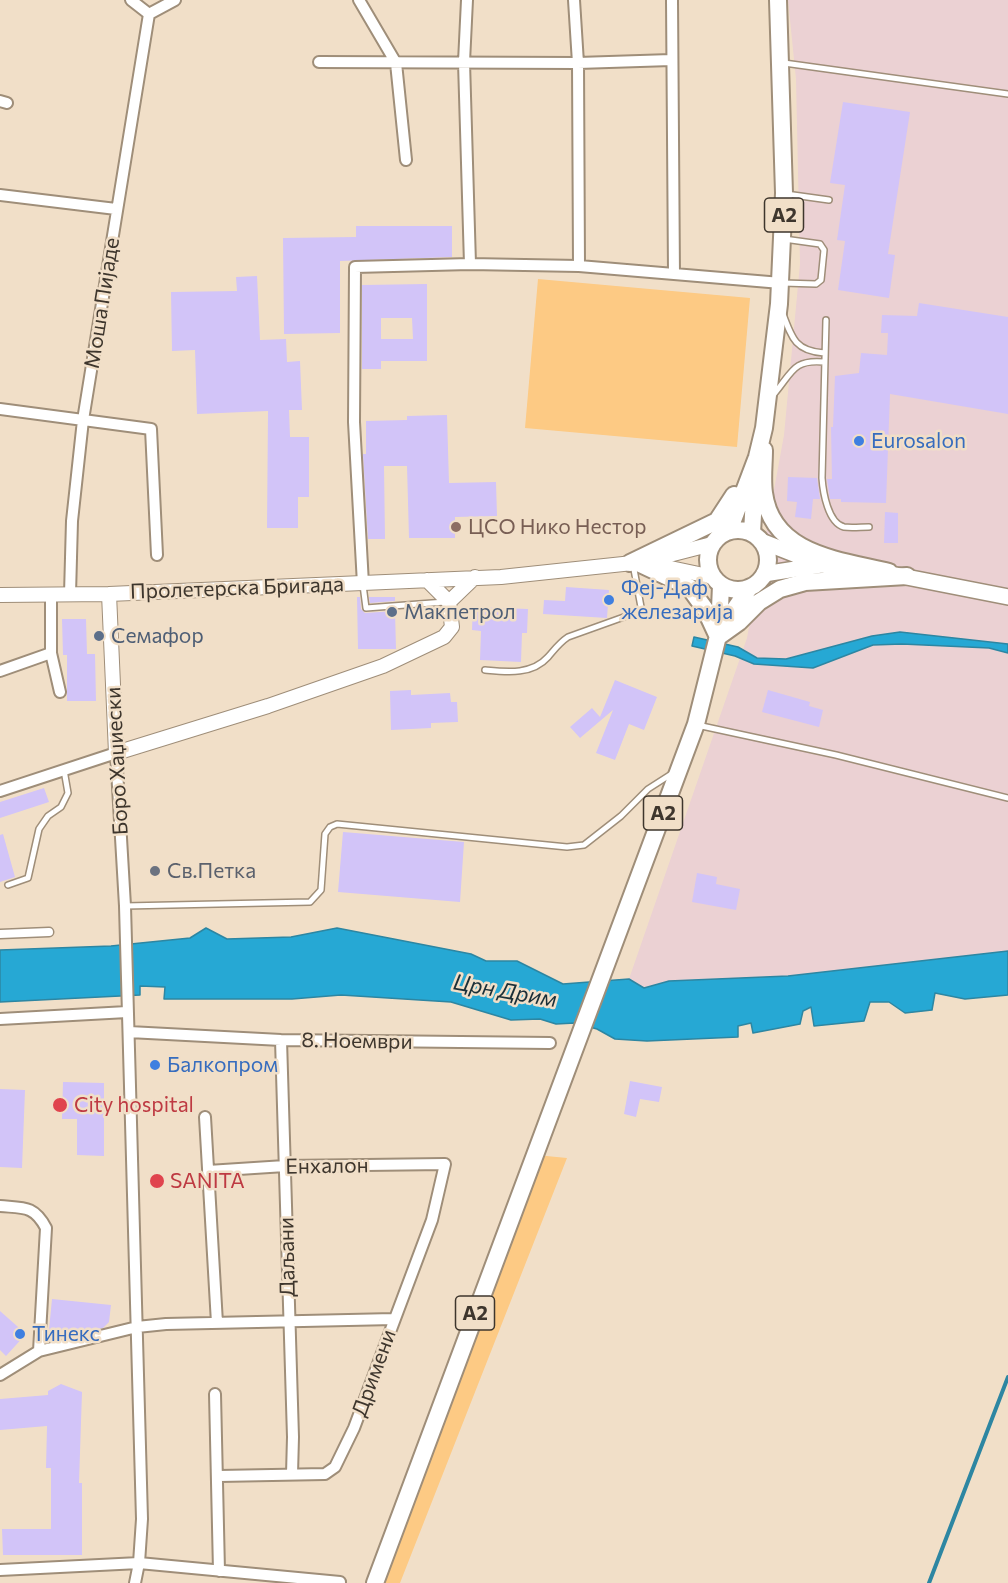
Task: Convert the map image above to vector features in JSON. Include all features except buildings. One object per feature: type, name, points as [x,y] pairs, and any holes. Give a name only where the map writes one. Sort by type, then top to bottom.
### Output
[{"type":"main road","name":"A2","points":[[729,531],[757,457],[764,428],[781,283],[784,193],[778,0]]},
{"type":"main road","points":[[635,562],[717,521],[734,496],[764,428]]},
{"type":"main road","points":[[764,428],[764,494],[775,525],[791,540],[814,554],[1008,597]]},
{"type":"main road","name":"A2","points":[[718,636],[750,587],[764,574],[767,564],[767,552],[757,537],[757,457]]},
{"type":"main road","points":[[712,544],[729,531],[740,530],[822,565],[907,576]]},
{"type":"main road","name":"A2","points":[[375,1583],[696,724],[718,636],[717,581],[708,566],[708,555],[712,544]]},
{"type":"main road","points":[[635,562],[689,587],[705,609],[718,636],[739,622],[759,602],[780,589],[805,582],[907,576]]},
{"type":"main road","points":[[764,574],[822,565]]},
{"type":"main road","points":[[717,581],[731,589],[741,590],[750,587]]},
{"type":"street","points":[[131,0],[149,14],[176,0]]},
{"type":"street","points":[[359,0],[396,63],[406,160]]},
{"type":"street","points":[[467,0],[464,62],[470,264]]},
{"type":"street","points":[[574,0],[578,63],[579,266]]},
{"type":"street","points":[[672,0],[674,274]]},
{"type":"street","name":"Моша Пијаде","points":[[70,594],[72,521],[83,420],[149,14]]},
{"type":"street","points":[[319,62],[578,63],[671,60]]},
{"type":"street","points":[[0,195],[116,209]]},
{"type":"street","points":[[363,584],[354,422],[355,267],[470,264],[579,266],[781,283]]},
{"type":"street","points":[[0,409],[151,429],[157,555]]},
{"type":"street","points":[[635,562],[712,544]]},
{"type":"street","points":[[635,562],[717,581]]},
{"type":"street","name":"Пролетерска Бригада","points":[[0,595],[109,594],[501,577],[635,562]]},
{"type":"street","points":[[449,602],[475,577]]},
{"type":"street","points":[[0,791],[268,706],[383,666],[444,637],[452,627],[449,602],[427,580]]},
{"type":"street","points":[[51,594],[51,653],[60,692]]},
{"type":"street","name":"Боро Хаџиески","points":[[109,594],[126,928],[137,1327],[142,1519],[139,1563],[135,1583]]},
{"type":"street","points":[[0,671],[51,653]]},
{"type":"street","points":[[0,934],[49,932]]},
{"type":"street","points":[[0,1019],[127,1012]]},
{"type":"street","name":"8. Ноември","points":[[129,1032],[281,1040],[550,1043]]},
{"type":"street","name":"Даљани","points":[[281,1040],[293,1437],[292,1474]]},
{"type":"street","points":[[205,1117],[217,1323]]},
{"type":"street","name":"Енхалон","points":[[208,1170],[285,1166],[446,1164]]},
{"type":"street","name":"Дримени","points":[[219,1476],[325,1474],[335,1467],[354,1428],[432,1220],[446,1164]]},
{"type":"street","points":[[0,1206],[31,1209],[41,1218],[46,1228],[39,1351]]},
{"type":"street","points":[[0,1375],[39,1351],[137,1327],[289,1320],[394,1319]]},
{"type":"street","points":[[215,1394],[219,1476],[219,1571]]},
{"type":"street","points":[[0,1570],[139,1563],[340,1582]]},
{"type":"lane","points":[[781,62],[1008,94]]},
{"type":"lane","points":[[784,193],[829,200]]},
{"type":"lane","points":[[781,283],[816,284],[821,280],[824,250],[820,244],[783,239]]},
{"type":"lane","points":[[779,304],[795,343],[809,352],[824,353]]},
{"type":"lane","points":[[826,320],[822,478],[824,496],[833,518],[839,524],[869,527]]},
{"type":"lane","points":[[767,402],[794,368],[808,361],[824,362]]},
{"type":"lane","points":[[485,670],[528,671],[540,665],[558,643],[568,637],[635,612],[641,606],[635,562]]},
{"type":"lane","points":[[363,584],[366,608],[449,602]]},
{"type":"lane","points":[[696,724],[836,755],[1008,798]]},
{"type":"lane","points":[[125,906],[310,902],[321,890],[325,834],[330,827],[337,824],[556,846],[584,845],[621,816],[648,789],[679,769]]},
{"type":"lane","points":[[8,885],[28,878],[39,829],[48,816],[61,807],[68,794],[64,770]]},
{"type":"shaded area","points":[[788,0],[1008,0],[1008,951],[788,976],[669,981],[644,988],[629,979],[747,638],[784,435],[800,264],[796,79]]},
{"type":"shaded area","points":[[538,279],[750,298],[737,447],[525,428]]},
{"type":"shaded area","points":[[536,1155],[567,1158],[400,1583],[375,1583]]},
{"type":"water","points":[[900,632],[1008,644],[1008,653],[989,648],[873,645],[813,668],[754,664],[735,656],[692,646],[694,637],[738,647],[757,658],[786,659],[872,636]]},
{"type":"water","name":"Црн Дрим","points":[[206,928],[227,939],[291,937],[337,928],[471,954],[486,961],[517,961],[563,984],[629,979],[644,988],[669,981],[788,976],[1008,951],[1008,995],[965,999],[935,993],[932,1010],[905,1013],[889,1002],[870,1002],[864,1021],[814,1026],[811,1007],[803,1011],[800,1024],[753,1033],[751,1023],[738,1026],[738,1037],[647,1041],[615,1039],[597,1029],[575,1023],[556,1024],[540,1019],[511,1020],[451,1002],[341,995],[292,999],[164,999],[165,987],[140,986],[140,995],[0,1002],[0,950],[111,946],[190,938]]},
{"type":"waterway","points":[[929,1583],[1008,1377]]},
{"type":"place","name":"Eurosalon","points":[[859,441]]},
{"type":"place","name":"ЦСО Нико Нестор","points":[[456,527]]},
{"type":"place","name":"Феј-Даф железарија","points":[[609,600]]},
{"type":"place","name":"Макпетрол","points":[[392,612]]},
{"type":"place","name":"Семафор","points":[[99,636]]},
{"type":"place","name":"Св.Петка","points":[[155,871]]},
{"type":"place","name":"Балкопром","points":[[155,1065]]},
{"type":"place","name":"City hospital","points":[[60,1105]]},
{"type":"place","name":"SANITA","points":[[157,1181]]},
{"type":"place","name":"Тинекс","points":[[20,1334]]}]
